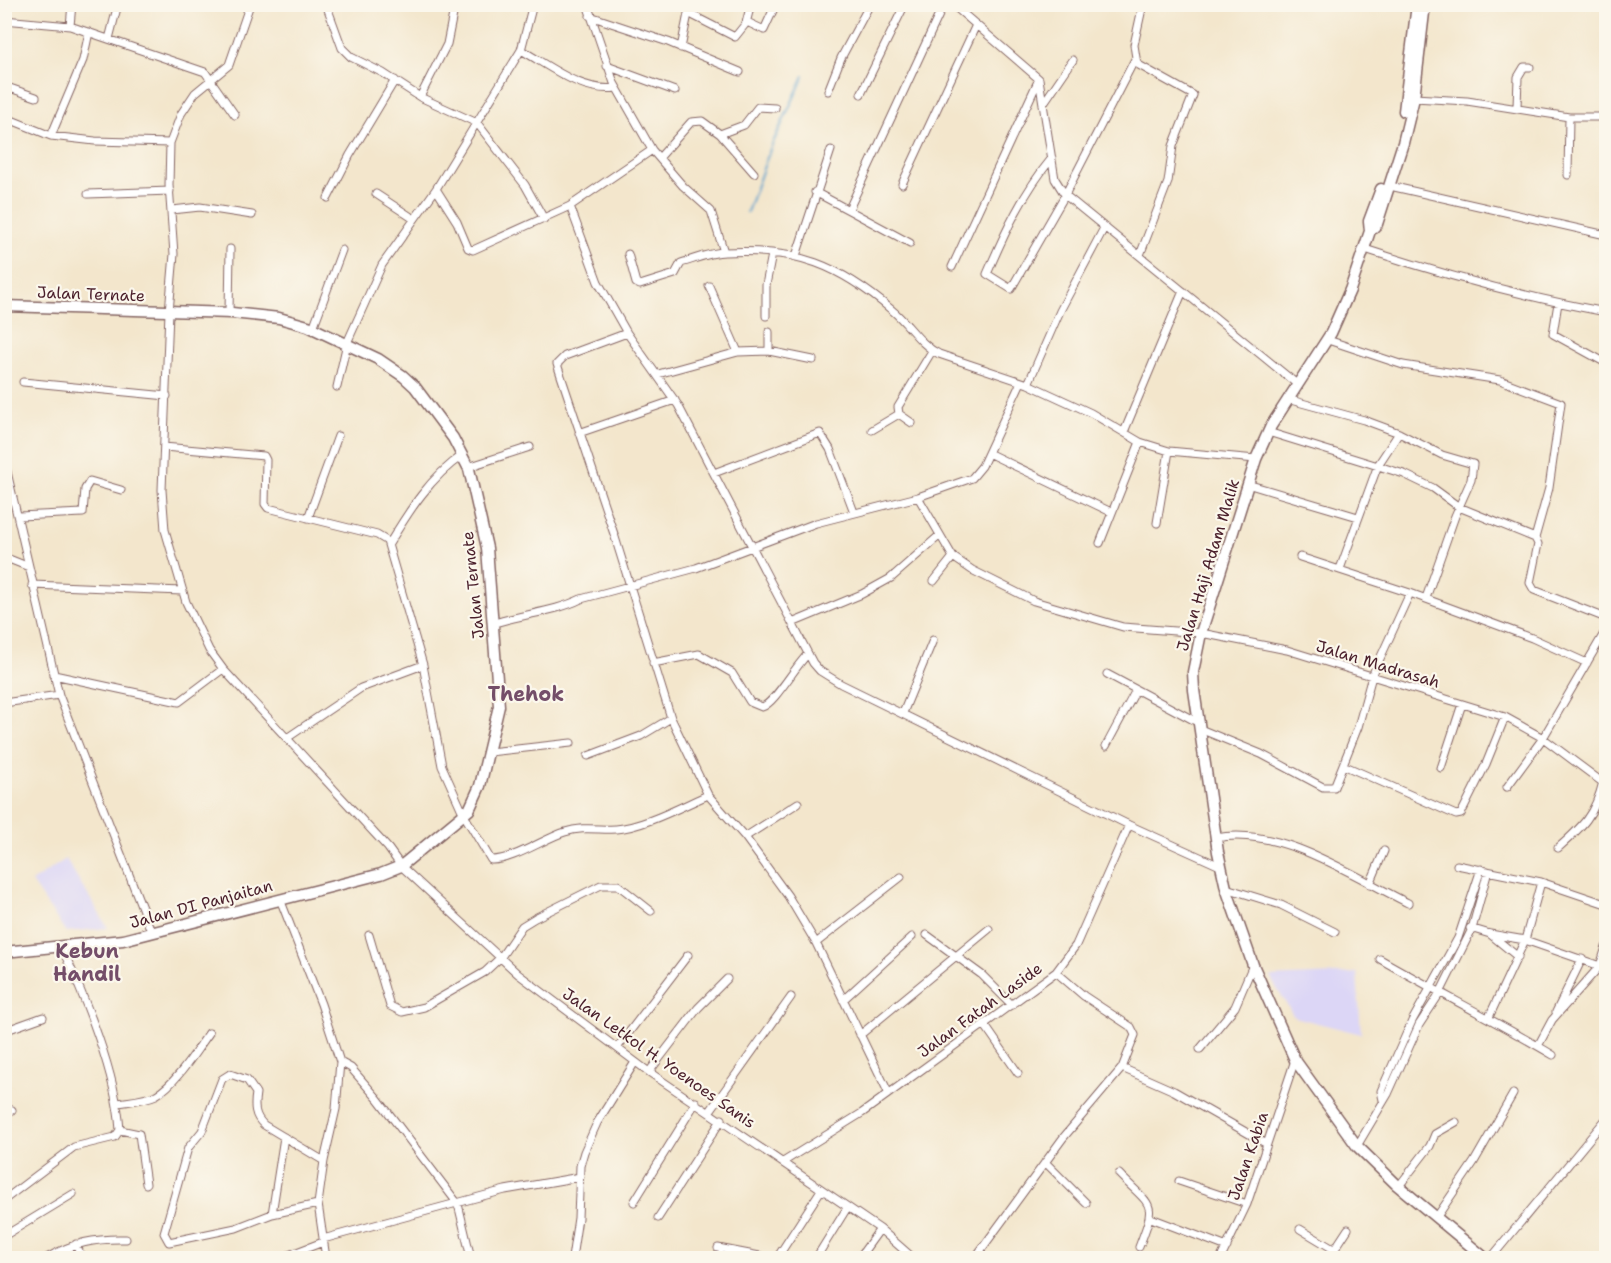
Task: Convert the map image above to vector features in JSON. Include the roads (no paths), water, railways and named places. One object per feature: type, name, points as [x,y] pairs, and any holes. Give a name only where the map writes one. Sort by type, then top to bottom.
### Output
[{"type":"main road","points":[[1370,231],[1369,221],[1397,140],[1404,109],[1417,4]]},
{"type":"main road","name":"Jalan Haji Adam Malik","points":[[1425,4],[1414,98],[1377,224],[1370,231],[1341,314],[1328,340],[1287,399],[1256,459],[1200,633],[1193,672],[1220,866],[1252,965],[1295,1060],[1357,1146],[1399,1186],[1485,1258]]},
{"type":"main road","name":"Jalan Ternate","points":[[4,306],[229,313],[279,318],[313,328],[378,358],[416,387],[463,455],[468,466],[487,548],[499,706],[480,786],[464,815],[401,866]]},
{"type":"main road","name":"Jalan DI Panjaitan","points":[[4,952],[62,948],[123,940],[381,874],[401,866]]},
{"type":"street","points":[[70,26],[72,4]]},
{"type":"street","points":[[109,39],[118,4]]},
{"type":"street","points":[[4,117],[51,136],[95,141],[170,143],[181,114],[195,93],[210,78],[229,65],[250,4]]},
{"type":"street","points":[[326,4],[345,51],[420,97],[477,123],[525,185],[544,219]]},
{"type":"street","points":[[420,97],[447,44],[455,4]]},
{"type":"street","points":[[338,387],[346,344],[382,265],[436,189],[521,50],[533,4]]},
{"type":"street","points":[[587,4],[616,88],[652,150],[683,186],[711,211],[724,252]]},
{"type":"street","points":[[681,48],[690,4]]},
{"type":"street","points":[[688,13],[735,37],[746,22],[751,4]]},
{"type":"street","points":[[746,22],[763,30],[776,4]]},
{"type":"street","points":[[828,91],[841,58],[870,4]]},
{"type":"street","points":[[861,94],[905,4]]},
{"type":"street","points":[[849,208],[944,4]]},
{"type":"street","points":[[952,4],[1039,79],[1056,179],[1065,195],[1298,385]]},
{"type":"street","points":[[1140,255],[1168,182],[1173,146],[1193,94],[1141,69],[1135,59],[1134,45],[1143,4]]},
{"type":"street","points":[[590,16],[681,48],[740,72]]},
{"type":"street","points":[[4,20],[70,26],[205,72],[214,89],[235,116]]},
{"type":"street","points":[[902,184],[976,25]]},
{"type":"street","points":[[51,136],[83,60],[88,32]]},
{"type":"street","points":[[521,50],[590,87],[604,90],[616,88]]},
{"type":"street","points":[[1052,158],[1024,195],[987,274],[1011,289],[1065,195],[1135,59]]},
{"type":"street","points":[[1043,104],[1072,60]]},
{"type":"street","points":[[607,66],[675,91]]},
{"type":"street","points":[[1517,107],[1520,72],[1524,67],[1530,67]]},
{"type":"street","points":[[951,267],[1039,79]]},
{"type":"street","points":[[328,198],[350,155],[395,80]]},
{"type":"street","points":[[4,86],[36,97]]},
{"type":"street","points":[[1414,98],[1517,107],[1569,117],[1606,117]]},
{"type":"street","points":[[720,134],[744,125],[758,107],[775,108]]},
{"type":"street","points":[[1568,175],[1569,117]]},
{"type":"street","points":[[660,157],[691,122],[708,124],[720,134],[754,173]]},
{"type":"street","name":"Jalan Letkol H. Yoenoes Sanis","points":[[170,143],[174,254],[169,312],[162,490],[165,530],[182,591],[197,630],[223,669],[388,848],[401,866],[518,974],[649,1072],[722,1119],[880,1229],[913,1258]]},
{"type":"street","points":[[436,189],[470,250],[477,249],[570,206],[652,150]]},
{"type":"street","points":[[796,256],[815,192],[831,150]]},
{"type":"street","points":[[1390,186],[1606,235]]},
{"type":"street","points":[[88,194],[170,191]]},
{"type":"street","points":[[815,192],[849,208],[910,243]]},
{"type":"street","points":[[376,194],[414,219]]},
{"type":"street","points":[[570,206],[598,282],[627,333],[675,400],[754,548],[807,654],[820,671],[1129,825],[1220,866]]},
{"type":"street","points":[[172,210],[200,207],[252,215]]},
{"type":"street","points":[[492,624],[517,615],[571,605],[581,599],[630,587],[754,548],[805,527],[854,512],[918,497],[972,478],[982,466],[1104,228]]},
{"type":"street","points":[[229,313],[230,249]]},
{"type":"street","points":[[1365,249],[1444,274],[1558,303],[1606,312]]},
{"type":"street","points":[[313,328],[342,250]]},
{"type":"street","points":[[628,254],[636,283],[640,285],[675,274],[681,263],[724,252],[796,256],[838,271],[873,294],[904,320],[932,351],[1024,383],[1091,413],[1140,442],[1169,451],[1256,459]]},
{"type":"street","points":[[766,316],[766,285],[772,254]]},
{"type":"street","points":[[710,286],[738,352]]},
{"type":"street","points":[[1124,432],[1183,291]]},
{"type":"street","points":[[1558,303],[1553,334],[1606,363]]},
{"type":"street","points":[[769,332],[769,351]]},
{"type":"street","points":[[627,333],[558,361],[671,718],[708,795],[745,837],[788,896],[816,944],[888,1092]]},
{"type":"street","points":[[1328,340],[1403,365],[1500,380],[1562,404],[1549,488],[1535,538]]},
{"type":"street","points":[[657,374],[738,352],[769,351],[813,360]]},
{"type":"street","points":[[899,414],[900,401],[932,351]]},
{"type":"street","points":[[23,382],[167,396]]},
{"type":"street","points":[[1287,399],[1399,433],[1442,454],[1473,464],[1471,480],[1426,598]]},
{"type":"street","points":[[579,433],[675,400]]},
{"type":"street","points":[[899,414],[912,423]]},
{"type":"street","points":[[872,430],[899,414]]},
{"type":"street","points":[[1268,432],[1378,465],[1433,488],[1459,507],[1535,538],[1538,544],[1530,584],[1534,590],[1606,618]]},
{"type":"street","points":[[714,473],[820,433],[830,450],[854,512]]},
{"type":"street","points":[[1340,569],[1378,465],[1399,433]]},
{"type":"street","points":[[308,518],[338,436]]},
{"type":"street","points":[[1100,543],[1140,442]]},
{"type":"street","points":[[164,447],[264,456],[266,459],[266,507],[377,535],[389,544],[423,665],[442,766],[464,815],[489,857],[495,860],[566,832],[594,828],[617,829],[654,818],[708,795]]},
{"type":"street","points":[[468,466],[530,447]]},
{"type":"street","points":[[1157,523],[1169,451]]},
{"type":"street","points":[[988,453],[1111,512]]},
{"type":"street","points":[[389,544],[410,510],[436,476],[463,455]]},
{"type":"street","points":[[4,459],[19,516],[32,585],[58,695],[151,931]]},
{"type":"street","points":[[19,516],[83,513],[87,483],[90,481],[121,490]]},
{"type":"street","points":[[1247,484],[1358,517]]},
{"type":"street","points":[[918,497],[953,557],[934,581]]},
{"type":"street","points":[[792,623],[862,594],[891,578],[940,536]]},
{"type":"street","points":[[4,557],[29,567]]},
{"type":"street","name":"Jalan Madrasah","points":[[953,557],[972,570],[1034,601],[1078,616],[1123,627],[1200,633],[1287,650],[1505,717],[1543,738],[1605,784]]},
{"type":"street","points":[[1300,557],[1426,598],[1532,638],[1587,663]]},
{"type":"street","points":[[32,585],[182,591]]},
{"type":"street","points":[[1107,674],[1200,726],[1261,754],[1328,789],[1334,787],[1358,727],[1372,676],[1410,593]]},
{"type":"street","points":[[1507,787],[1543,738],[1606,630]]},
{"type":"street","points":[[903,713],[933,640]]},
{"type":"street","points":[[653,663],[699,654],[732,673],[750,702],[762,707],[771,702],[807,654]]},
{"type":"street","points":[[287,738],[361,688],[423,665]]},
{"type":"street","points":[[54,675],[179,702],[223,669]]},
{"type":"street","points":[[1106,746],[1136,690]]},
{"type":"street","points":[[4,703],[58,695]]},
{"type":"street","points":[[1441,768],[1462,704]]},
{"type":"street","points":[[1343,765],[1456,815],[1461,814],[1478,782],[1505,717]]},
{"type":"street","points":[[588,756],[641,736],[671,718]]},
{"type":"street","points":[[489,752],[570,743]]},
{"type":"street","points":[[1558,848],[1577,831],[1597,806],[1605,784]]},
{"type":"street","points":[[745,837],[798,803]]},
{"type":"street","name":"Jalan Fatah Laside","points":[[783,1162],[862,1113],[1056,972],[1076,945],[1129,825]]},
{"type":"street","points":[[1216,838],[1244,834],[1294,848],[1341,868],[1408,903]]},
{"type":"street","points":[[1370,884],[1384,851]]},
{"type":"street","points":[[1457,865],[1541,882],[1606,904]]},
{"type":"street","points":[[1357,1146],[1383,1100],[1381,1091],[1415,1023],[1429,988],[1464,925],[1484,870]]},
{"type":"street","points":[[1415,1023],[1440,993],[1472,929],[1484,870]]},
{"type":"street","points":[[816,944],[901,877]]},
{"type":"street","points":[[1489,1017],[1525,940],[1541,882]]},
{"type":"street","points":[[369,934],[390,1006],[402,1012],[433,1002],[485,972],[501,957],[522,926],[601,885],[618,885],[651,910]]},
{"type":"street","points":[[1226,888],[1281,905],[1335,932]]},
{"type":"street","points":[[280,899],[321,1004],[340,1062],[336,1109],[324,1161],[318,1203],[326,1258]]},
{"type":"street","points":[[1464,925],[1490,934],[1525,940],[1600,966]]},
{"type":"street","points":[[860,1035],[988,929]]},
{"type":"street","points":[[1490,934],[1518,957]]},
{"type":"street","points":[[927,935],[957,956],[1012,1005]]},
{"type":"street","points":[[843,1000],[912,937]]},
{"type":"street","points":[[1552,1020],[1600,966],[1606,947]]},
{"type":"street","points":[[4,1200],[74,1147],[115,1137],[120,1130],[118,1104],[102,1051],[62,948]]},
{"type":"street","points":[[617,1048],[688,955]]},
{"type":"street","points":[[1380,959],[1429,988],[1489,1017],[1553,1055]]},
{"type":"street","points":[[1538,1046],[1582,959]]},
{"type":"street","points":[[1200,1049],[1235,1007],[1252,965]]},
{"type":"street","points":[[975,1258],[1045,1162],[1122,1068],[1132,1043],[1134,1030],[1084,996],[1056,972]]},
{"type":"street","points":[[649,1072],[698,1008],[727,979]]},
{"type":"street","points":[[710,1111],[791,997]]},
{"type":"street","points":[[4,1031],[44,1017]]},
{"type":"street","points":[[984,1024],[1018,1073]]},
{"type":"street","points":[[118,1104],[154,1096],[161,1091],[188,1063],[209,1033]]},
{"type":"street","name":"Jalan Kabia","points":[[1221,1258],[1247,1204],[1265,1143],[1295,1060]]},
{"type":"street","points":[[340,1062],[351,1068],[378,1099],[458,1204],[471,1258]]},
{"type":"street","points":[[572,1258],[584,1152],[597,1123],[635,1062]]},
{"type":"street","points":[[1122,1068],[1174,1091],[1265,1143]]},
{"type":"street","points":[[318,1203],[272,1214],[236,1228],[169,1242],[165,1238],[164,1233],[188,1148],[202,1131],[222,1079],[230,1074],[247,1080],[256,1093],[254,1105],[257,1119],[324,1161]]},
{"type":"street","points":[[1436,1218],[1474,1162],[1513,1094]]},
{"type":"street","points":[[634,1202],[696,1102]]},
{"type":"street","points":[[4,1115],[12,1110]]},
{"type":"street","points":[[658,1218],[722,1119]]},
{"type":"street","points":[[1491,1258],[1606,1119]]},
{"type":"street","points":[[1399,1186],[1430,1146],[1435,1134],[1456,1122]]},
{"type":"street","points":[[120,1130],[139,1134],[146,1184]]},
{"type":"street","points":[[272,1214],[284,1137]]},
{"type":"street","points":[[1045,1162],[1086,1203]]},
{"type":"street","points":[[1119,1174],[1149,1203],[1151,1218],[1139,1247]]},
{"type":"street","points":[[281,1258],[323,1241],[505,1190],[580,1177]]},
{"type":"street","points":[[1179,1181],[1247,1204]]},
{"type":"street","points":[[777,1258],[821,1190]]},
{"type":"street","points":[[4,1236],[73,1194]]},
{"type":"street","points":[[816,1258],[847,1208]]},
{"type":"street","points":[[1151,1218],[1227,1247]]},
{"type":"street","points":[[859,1258],[880,1229]]},
{"type":"street","points":[[1299,1229],[1335,1250]]},
{"type":"street","points":[[1329,1258],[1348,1229]]},
{"type":"street","points":[[47,1258],[75,1244],[99,1238],[126,1239]]},
{"type":"street","points":[[75,1244],[82,1258]]},
{"type":"street","points":[[718,1248],[771,1258]]},
{"type":"waterway","points":[[747,212],[771,147],[804,76]]},
{"type":"district","name":"Thehok","points":[[526,694]]},
{"type":"district","name":"Kebun Handil","points":[[87,962]]}]
